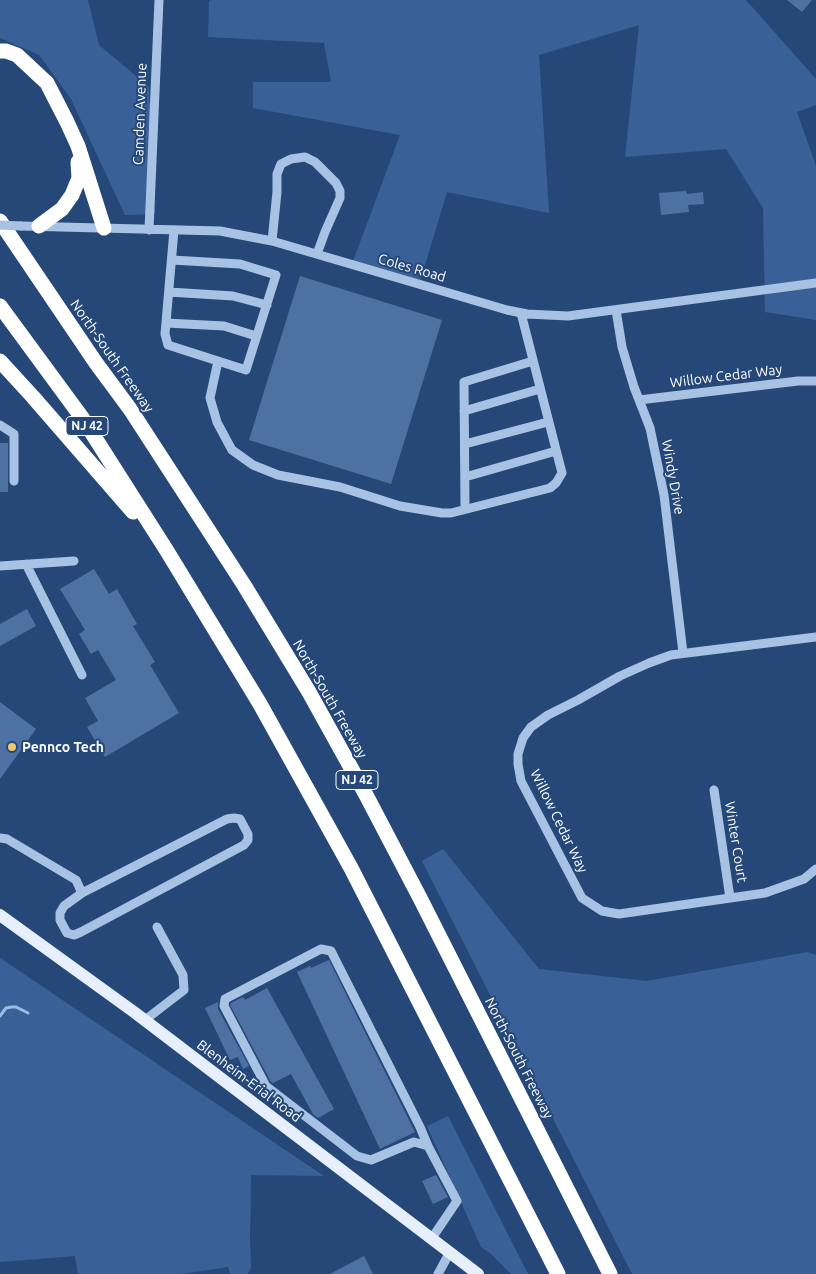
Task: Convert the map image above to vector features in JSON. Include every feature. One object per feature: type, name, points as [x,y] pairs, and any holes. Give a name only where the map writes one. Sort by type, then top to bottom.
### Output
[{"type":"highway","points":[[0,50],[17,55],[47,83],[78,146],[104,228]]},
{"type":"highway","points":[[39,226],[62,209],[72,195],[79,178],[78,146]]},
{"type":"highway","name":"North-South Freeway","points":[[0,223],[96,363],[130,409],[244,585],[309,692],[420,898],[610,1274]]},
{"type":"highway","name":"NJ 42","points":[[0,306],[83,420],[167,550],[260,704],[352,868],[558,1274]]},
{"type":"highway","points":[[0,361],[167,550]]},
{"type":"highway","points":[[543,1141],[621,1274]]},
{"type":"main road","name":"Blenheim-Erial Road","points":[[0,915],[144,1020],[478,1274]]},
{"type":"street","name":"Camden Avenue","points":[[149,230],[159,0]]},
{"type":"street","points":[[272,241],[277,174],[281,164],[291,159],[305,157],[315,162],[336,183],[340,191],[340,198],[317,254]]},
{"type":"street","name":"Coles Road","points":[[0,223],[21,226],[220,231],[272,241],[521,313],[568,316],[816,283]]},
{"type":"street","points":[[172,260],[240,264],[276,275],[246,370],[168,345],[165,334],[174,230]]},
{"type":"street","points":[[169,292],[233,296],[267,305]]},
{"type":"street","name":"Windy Drive","points":[[616,310],[622,347],[650,428],[664,495],[683,654]]},
{"type":"street","points":[[218,361],[210,398],[217,422],[232,450],[253,465],[278,475],[340,487],[400,506],[442,513],[452,512],[550,488],[556,483],[562,473],[521,313]]},
{"type":"street","points":[[166,323],[224,326],[256,336]]},
{"type":"street","points":[[465,509],[464,382],[533,361]]},
{"type":"street","name":"Willow Cedar Way","points":[[639,400],[798,381],[816,381]]},
{"type":"street","points":[[464,411],[540,389]]},
{"type":"street","points":[[465,444],[548,422]]},
{"type":"street","points":[[0,425],[14,434],[14,481]]},
{"type":"street","points":[[465,477],[556,451]]},
{"type":"street","points":[[0,566],[74,561]]},
{"type":"street","points":[[26,564],[82,675]]},
{"type":"street","name":"Willow Cedar Way","points":[[816,637],[671,655],[649,663],[620,676],[548,715],[531,727],[523,738],[518,754],[521,781],[582,898],[602,911],[619,914],[765,893],[804,879],[816,870]]},
{"type":"street","name":"Winter Court","points":[[714,790],[730,898]]},
{"type":"street","points":[[227,819],[240,819],[248,834],[248,840],[244,845],[74,935],[67,933],[60,920],[60,913],[64,906],[82,893],[227,819]]},
{"type":"street","points":[[0,838],[7,839],[76,880],[82,893]]},
{"type":"street","points":[[144,1020],[184,990],[183,975],[158,927]]},
{"type":"street","points":[[428,1146],[414,1142],[371,1160],[357,1156],[266,1086],[224,1006],[225,999],[321,949],[331,951],[457,1201],[432,1238]]},
{"type":"street","points":[[438,1274],[450,1252]]},
{"type":"shaded area","points":[[0,0],[88,0],[99,45],[149,87],[155,214],[125,215],[71,99],[39,55],[0,38]]},
{"type":"shaded area","points":[[211,0],[746,0],[816,79],[816,105],[797,112],[816,166],[816,320],[765,312],[763,208],[726,149],[625,157],[639,25],[539,55],[549,213],[447,192],[419,285],[352,264],[400,135],[253,108],[253,82],[331,82],[324,43],[208,37],[209,2]]},
{"type":"shaded area","points":[[443,849],[539,969],[647,981],[808,952],[816,955],[816,1274],[632,1274],[422,861]]},
{"type":"shaded area","points":[[0,958],[324,1176],[251,1175],[251,1268],[248,1274],[230,1274],[228,1267],[182,1274],[78,1274],[75,1256],[0,1262]]},
{"type":"shaded area","points":[[448,1116],[528,1274],[511,1274],[490,1253],[481,1247],[427,1126]]},
{"type":"building","points":[[787,0],[812,0],[802,12]]},
{"type":"building","points":[[686,191],[687,194],[703,192],[704,204],[688,205],[689,212],[661,215],[659,193]]},
{"type":"building","points":[[300,276],[442,320],[391,484],[249,440]]},
{"type":"building","points":[[0,443],[8,443],[8,492],[0,492]]},
{"type":"building","points":[[94,569],[109,594],[117,589],[137,624],[133,626],[155,662],[150,665],[179,713],[105,757],[87,727],[98,721],[85,698],[116,680],[98,650],[91,654],[79,634],[85,630],[60,589]]},
{"type":"building","points":[[27,609],[36,626],[0,646],[0,624]]},
{"type":"building","name":"Pennco Tech","points":[[0,702],[36,729],[0,779]]},
{"type":"building","points":[[329,960],[415,1132],[380,1149],[297,972]]},
{"type":"building","points":[[267,988],[334,1109],[318,1118],[313,1114],[291,1074],[273,1083],[271,1082],[230,1005],[243,997],[245,1000]]},
{"type":"building","points":[[218,1002],[218,1009],[249,1066],[243,1069],[238,1057],[230,1060],[205,1008]]},
{"type":"building","points":[[436,1175],[448,1197],[433,1204],[422,1181]]},
{"type":"building","points":[[364,1256],[373,1274],[330,1274]]},
{"type":"waterway","points":[[0,1016],[6,1008],[11,1007],[16,1007],[28,1013]]},
{"type":"place","name":"Pennco Tech","points":[[12,747]]}]
